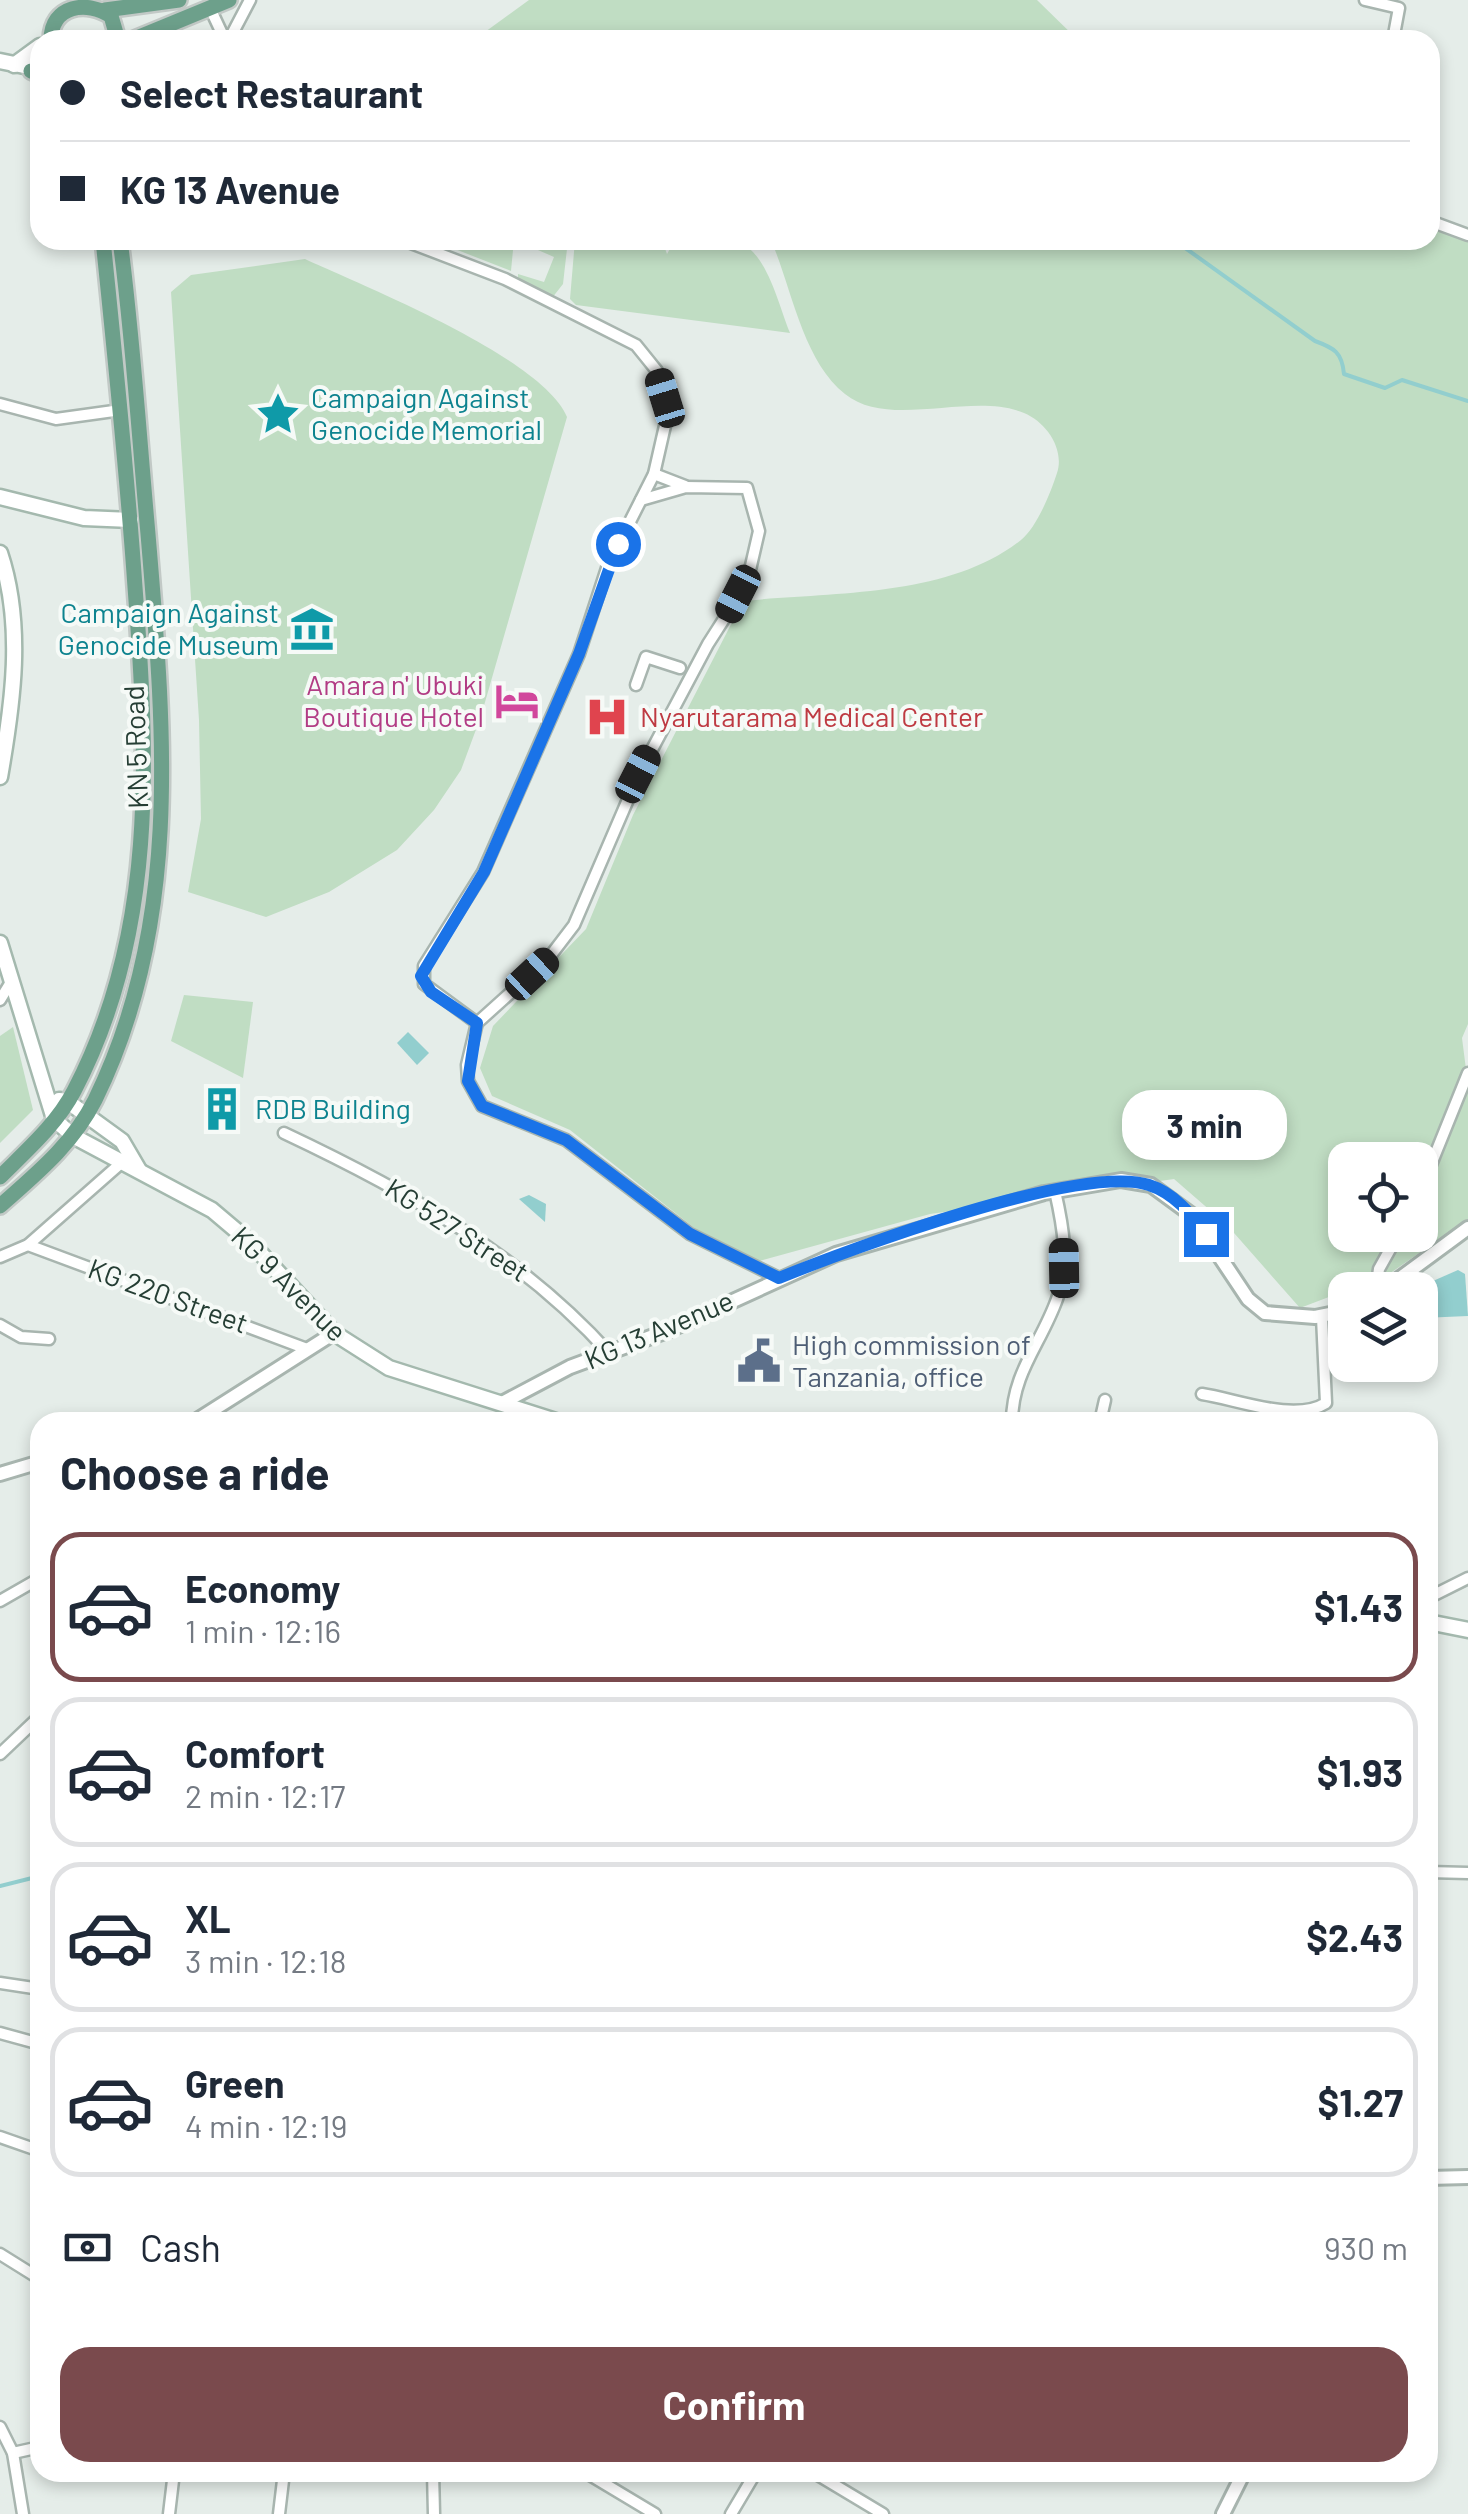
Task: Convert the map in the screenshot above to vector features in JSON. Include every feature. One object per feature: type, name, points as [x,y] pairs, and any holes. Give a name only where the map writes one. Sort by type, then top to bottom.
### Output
[{"type":"main road","points":[[52,30],[65,8],[87,3],[106,10],[179,0]]},
{"type":"main road","points":[[156,30],[229,0]]},
{"type":"main road","points":[[106,10],[116,30]]},
{"type":"main road","points":[[7,63],[30,51]]},
{"type":"main road","name":"KN 5 Road","points":[[0,1176],[54,1119],[59,1100],[118,981],[140,872],[146,766],[130,520],[105,250]]},
{"type":"main road","name":"KN 5 Road","points":[[0,1206],[72,1136],[130,1017],[146,948],[163,828],[159,675],[121,250]]},
{"type":"main road","points":[[0,498],[84,518],[130,520]]},
{"type":"main road","points":[[0,553],[14,619],[11,720],[0,777]]},
{"type":"main road","points":[[0,943],[10,982],[59,1100]]},
{"type":"main road","name":"KG 9 Avenue","points":[[59,1100],[122,1141],[139,1170]]},
{"type":"main road","name":"KG 9 Avenue","points":[[54,1119],[72,1136],[120,1164],[139,1170],[212,1210],[252,1243],[334,1334],[389,1368],[529,1412]]},
{"type":"main road","points":[[1438,1624],[1468,1630]]},
{"type":"street","points":[[233,30],[250,0]]},
{"type":"street","points":[[1365,0],[1399,8],[1395,30]]},
{"type":"street","points":[[210,8],[222,30]]},
{"type":"street","points":[[1440,224],[1468,234]]},
{"type":"street","points":[[429,250],[505,279],[636,345],[652,362],[665,398],[666,426],[654,474],[608,565],[579,654],[484,872],[421,976],[431,992],[477,1023]]},
{"type":"street","points":[[0,404],[56,419],[121,410]]},
{"type":"street","points":[[654,474],[686,487]]},
{"type":"street","points":[[641,500],[686,487],[739,485],[752,494],[759,530],[747,583],[638,774],[568,934],[477,1023],[468,1081],[482,1106],[566,1140],[690,1234],[779,1278]]},
{"type":"street","points":[[636,684],[646,658],[680,668]]},
{"type":"street","points":[[0,1000],[10,982]]},
{"type":"street","points":[[1438,1147],[1468,1073]]},
{"type":"street","name":"KG 527 Street","points":[[284,1134],[373,1175],[490,1246],[530,1277],[610,1354]]},
{"type":"street","points":[[0,1257],[28,1245],[120,1164]]},
{"type":"street","name":"KG 13 Avenue","points":[[502,1403],[570,1368],[779,1278],[908,1230],[1056,1190],[1121,1180],[1152,1186],[1192,1215],[1258,1308],[1288,1318],[1328,1315]]},
{"type":"street","points":[[1013,1412],[1017,1377],[1059,1296],[1064,1243],[1056,1190]]},
{"type":"street","points":[[1408,1272],[1468,1228]]},
{"type":"street","name":"KG 220 Street","points":[[28,1245],[308,1348]]},
{"type":"street","points":[[1202,1394],[1285,1408],[1320,1408],[1326,1403],[1328,1388],[1322,1317]]},
{"type":"street","points":[[0,1325],[21,1337],[49,1339]]},
{"type":"street","points":[[209,1412],[334,1334]]},
{"type":"street","points":[[1102,1412],[1104,1400]]},
{"type":"street","points":[[0,1474],[30,1465]]},
{"type":"street","points":[[1438,1593],[1468,1578]]},
{"type":"street","points":[[0,1601],[30,1584]]},
{"type":"street","points":[[0,1754],[30,1726]]},
{"type":"street","points":[[1438,1872],[1468,1873]]},
{"type":"street","points":[[0,1982],[30,1988]]},
{"type":"street","points":[[0,2033],[30,2041]]},
{"type":"street","points":[[0,2137],[30,2148]]},
{"type":"street","points":[[1438,2178],[1468,2176]]},
{"type":"street","points":[[0,2254],[30,2273]]},
{"type":"street","points":[[0,2427],[12,2453],[23,2514]]},
{"type":"street","points":[[12,2453],[30,2449]]},
{"type":"street","points":[[169,2514],[173,2482]]},
{"type":"street","points":[[279,2514],[283,2482]]},
{"type":"street","points":[[433,2482],[434,2514]]},
{"type":"street","points":[[602,2482],[655,2514]]},
{"type":"street","points":[[731,2514],[750,2482]]},
{"type":"street","points":[[830,2482],[883,2514]]},
{"type":"street","points":[[1223,2514],[1239,2482]]},
{"type":"green space","points":[[529,0],[1037,0],[1068,30],[488,30]]},
{"type":"green space","points":[[1440,219],[1468,228],[1468,1024],[1462,1038],[1468,1085],[1468,1219],[1438,1240],[1438,1142],[1328,1142],[1328,1252],[1421,1252],[1392,1272],[1328,1272],[1328,1297],[1300,1308],[1227,1225],[1174,1179],[930,1214],[752,1263],[711,1241],[570,1130],[492,1096],[480,1068],[493,1026],[586,929],[633,815],[743,601],[888,589],[959,573],[992,559],[1021,540],[1043,509],[1057,473],[1058,455],[1052,437],[1032,417],[1003,407],[907,410],[863,404],[831,380],[809,345],[775,250],[1440,250]]},
{"type":"green space","points":[[457,250],[513,250],[511,271]]},
{"type":"green space","points":[[538,250],[567,250],[563,284],[552,298],[518,282],[518,274],[544,282],[554,257]]},
{"type":"green space","points":[[574,250],[666,250],[667,254],[669,250],[751,250],[768,276],[790,333],[576,305],[570,299]]},
{"type":"green space","points":[[305,259],[490,348],[551,394],[567,417],[481,716],[461,770],[434,810],[397,850],[329,892],[266,917],[188,892],[201,819],[199,720],[171,292],[191,275]]},
{"type":"green space","points":[[184,995],[253,1002],[243,1078],[171,1041]]},
{"type":"green space","points":[[13,1027],[33,1110],[0,1143],[0,1036]]},
{"type":"water","points":[[408,1032],[429,1053],[417,1065],[397,1043]]},
{"type":"water","points":[[529,1195],[546,1204],[545,1222],[519,1199]]},
{"type":"water","points":[[1458,1270],[1465,1274],[1468,1316],[1438,1317],[1438,1279]]},
{"type":"waterway","points":[[1188,250],[1315,341],[1332,349],[1339,356],[1344,374],[1385,388],[1402,380],[1468,401]]},
{"type":"waterway","points":[[0,1886],[30,1878]]},
{"type":"place","name":"Campaign Against Genocide Memorial","points":[[278,414]]},
{"type":"place","name":"Campaign Against Genocide Museum","points":[[312,629]]},
{"type":"place","name":"Amara n' Ubuki Boutique Hotel","points":[[517,701]]},
{"type":"place","name":"Nyarutarama Medical Center","points":[[607,717]]},
{"type":"place","name":"RDB Building","points":[[222,1109]]},
{"type":"place","name":"High commission of Tanzania, office","points":[[759,1361]]},
{"type":"route","points":[[618,544],[579,654],[484,872],[421,976],[431,992],[477,1023],[467,1066],[468,1081],[482,1106],[566,1140],[690,1234],[727,1256],[779,1278],[908,1230],[1044,1193],[1121,1180],[1152,1186],[1174,1198],[1206,1234]]}]
